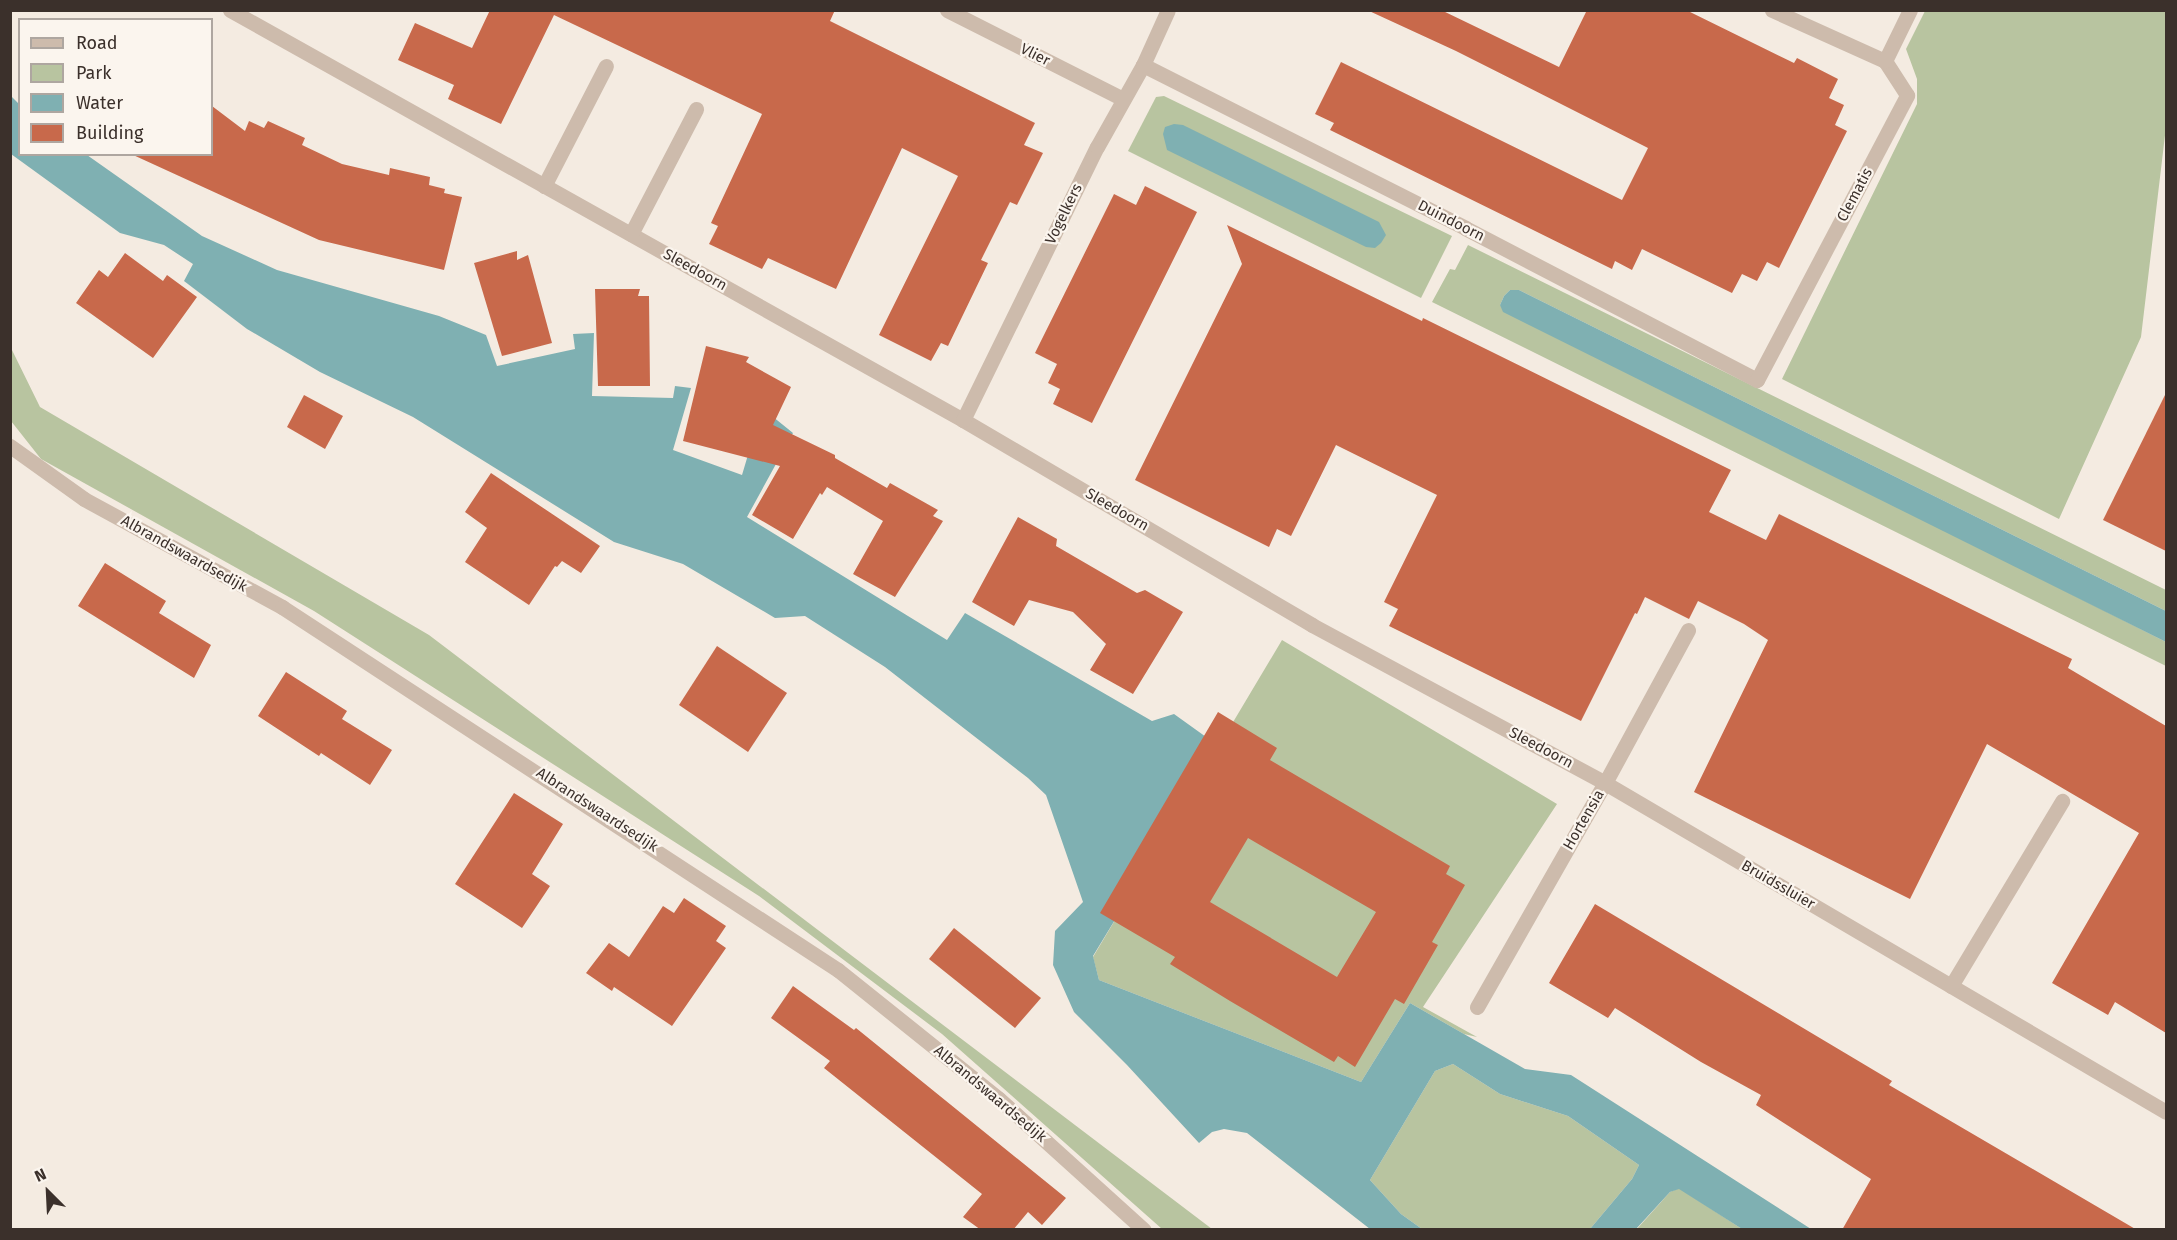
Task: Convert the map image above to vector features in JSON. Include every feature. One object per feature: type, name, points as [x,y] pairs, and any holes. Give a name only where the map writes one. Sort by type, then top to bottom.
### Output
[{"type":"street","name":"Sleedoorn","points":[[230,10],[963,420],[1312,625],[1605,783]]},
{"type":"street","name":"Vlier","points":[[947,10],[1123,99]]},
{"type":"street","name":"Vogelkers","points":[[963,420],[1123,99],[1143,65],[1168,10]]},
{"type":"street","points":[[1772,10],[1885,61],[1910,10]]},
{"type":"street","name":"Clematis","points":[[1757,380],[1907,95],[1885,61]]},
{"type":"street","name":"Duindoorn","points":[[1143,65],[1465,228],[1757,380]]},
{"type":"street","points":[[544,186],[606,66]]},
{"type":"street","points":[[631,234],[696,109]]},
{"type":"street","name":"Albrandswaardsedijk","points":[[10,446],[84,499],[290,612],[838,970],[999,1099],[1144,1230]]},
{"type":"street","name":"Hortensia","points":[[1477,1007],[1605,783],[1688,630]]},
{"type":"street","name":"Bruidssluier","points":[[1605,783],[2166,1112]]},
{"type":"street","points":[[1951,986],[2062,801]]},
{"type":"green space","points":[[1925,11],[2166,11],[2166,127],[2141,337],[2059,519],[1782,379],[1917,104],[1917,79],[1906,49]]},
{"type":"green space","points":[[1164,96],[1452,236],[1421,298],[1128,151],[1156,97]]},
{"type":"green space","points":[[1468,245],[2166,590],[2166,611],[1519,290],[1510,290],[1500,305],[2166,642],[2166,666],[1432,302],[1450,269],[1455,270]]},
{"type":"green space","points":[[11,348],[40,407],[429,635],[1212,1229],[1162,1229],[942,1034],[759,896],[314,611],[41,459],[11,421]]},
{"type":"green space","points":[[1282,640],[1557,804],[1423,1007],[1477,1037],[1464,1034],[1410,1003],[1361,1082],[1099,980],[1093,957]]},
{"type":"green space","points":[[1453,1064],[1500,1094],[1568,1116],[1639,1165],[1632,1179],[1590,1229],[1422,1229],[1401,1214],[1370,1180],[1435,1071]]},
{"type":"green space","points":[[1679,1188],[1742,1229],[1636,1230],[1670,1192]]},
{"type":"water","points":[[10,95],[18,103],[18,156],[88,156],[202,236],[277,270],[439,316],[486,335],[497,366],[575,349],[573,334],[594,333],[592,396],[673,398],[675,386],[691,388],[673,450],[742,475],[762,408],[793,433],[747,517],[947,640],[965,613],[1152,721],[1174,714],[1220,747],[1093,956],[1099,980],[1361,1082],[1410,1003],[1525,1069],[1571,1075],[1811,1229],[1742,1229],[1679,1189],[1670,1192],[1636,1229],[1590,1229],[1632,1179],[1639,1165],[1568,1116],[1500,1094],[1453,1064],[1435,1071],[1370,1180],[1401,1214],[1422,1229],[1370,1229],[1247,1133],[1224,1129],[1212,1132],[1199,1143],[1074,1012],[1053,965],[1055,931],[1083,902],[1046,795],[1028,778],[885,667],[805,616],[775,618],[683,564],[614,542],[413,417],[320,372],[247,329],[184,281],[193,264],[164,245],[120,233],[11,154]]},
{"type":"water","points":[[1174,124],[1183,125],[1379,222],[1386,235],[1375,248],[1366,247],[1167,150],[1163,134],[1165,127]]},
{"type":"water","points":[[1510,290],[1519,290],[2166,611],[2166,642],[1503,312],[1500,305]]},
{"type":"building","points":[[490,10],[835,10],[830,21],[1035,123],[1024,145],[1043,153],[1017,205],[1010,202],[981,260],[988,263],[948,346],[941,343],[931,361],[879,335],[958,176],[902,148],[836,289],[768,258],[762,269],[709,244],[718,226],[711,223],[762,114],[554,15],[501,124],[448,99],[454,85],[398,60],[415,23],[472,48]]},
{"type":"building","points":[[1367,10],[1441,10],[1559,67],[1587,10],[1686,10],[1794,63],[1797,58],[1838,79],[1829,98],[1844,105],[1835,125],[1847,131],[1779,268],[1767,262],[1757,281],[1742,274],[1732,293],[1642,249],[1632,270],[1615,261],[1612,269],[1330,130],[1334,123],[1315,114],[1341,62],[1622,200],[1648,148],[1456,51]]},
{"type":"building","points":[[213,107],[245,131],[249,121],[264,128],[268,121],[305,138],[302,145],[342,164],[389,175],[390,168],[430,177],[429,185],[445,189],[444,193],[462,197],[444,270],[319,240],[135,156],[213,156]]},
{"type":"building","points":[[1145,186],[1197,212],[1092,423],[1053,404],[1060,389],[1048,383],[1057,364],[1035,353],[1114,194],[1136,205]]},
{"type":"building","points":[[1227,225],[1422,321],[1423,318],[1731,470],[1709,512],[1766,540],[1779,514],[2072,659],[2068,668],[2166,726],[2166,1033],[2115,1002],[2108,1015],[2052,983],[2139,833],[1987,744],[1910,899],[1694,792],[1768,640],[1744,624],[1698,601],[1689,619],[1645,597],[1581,721],[1389,626],[1398,609],[1384,602],[1437,495],[1336,445],[1291,536],[1277,529],[1269,547],[1135,480],[1242,264]]},
{"type":"building","points":[[517,251],[517,260],[528,255],[552,343],[502,356],[474,263]]},
{"type":"building","points":[[125,253],[163,281],[167,275],[197,297],[153,358],[76,303],[99,270],[108,277]]},
{"type":"building","points":[[595,289],[640,289],[638,296],[649,296],[650,386],[598,386]]},
{"type":"building","points":[[706,346],[749,357],[746,362],[791,387],[773,425],[835,455],[835,458],[887,488],[890,483],[938,510],[933,516],[943,521],[895,597],[853,574],[883,521],[827,487],[822,495],[820,493],[793,539],[752,515],[780,466],[683,441]]},
{"type":"building","points":[[2166,393],[2166,551],[2103,520]]},
{"type":"building","points":[[304,395],[343,416],[325,449],[287,427]]},
{"type":"building","points":[[491,473],[600,546],[581,573],[562,561],[557,567],[555,566],[529,605],[465,562],[487,528],[465,512]]},
{"type":"building","points":[[1018,517],[1057,539],[1056,546],[1137,593],[1145,590],[1183,612],[1133,694],[1090,670],[1106,644],[1073,612],[1029,600],[1014,626],[972,602]]},
{"type":"building","points":[[105,563],[166,601],[159,613],[211,645],[194,678],[78,606]]},
{"type":"building","points":[[717,646],[787,693],[748,752],[679,705]]},
{"type":"building","points":[[286,672],[347,711],[342,719],[392,750],[370,785],[321,753],[319,756],[258,716]]},
{"type":"building","points":[[1218,712],[1277,748],[1270,760],[1450,866],[1446,874],[1465,885],[1432,942],[1438,945],[1404,1004],[1395,999],[1355,1067],[1338,1056],[1334,1062],[1230,1001],[1170,964],[1175,957],[1100,913]],"holes":[[[1248,838],[1376,912],[1337,977],[1210,902]]]},
{"type":"building","points":[[514,793],[563,824],[532,874],[550,886],[522,928],[455,884]]},
{"type":"building","points":[[684,898],[726,926],[716,941],[726,948],[672,1026],[614,987],[612,991],[586,973],[609,943],[629,957],[663,906],[674,913]]},
{"type":"building","points":[[1595,904],[1892,1081],[1889,1085],[2137,1230],[1842,1230],[1871,1179],[1756,1105],[1761,1095],[1701,1062],[1615,1008],[1608,1018],[1549,983]]},
{"type":"building","points":[[954,928],[1041,998],[1015,1028],[929,959]]},
{"type":"building","points":[[793,986],[854,1030],[856,1028],[1066,1198],[1042,1225],[1028,1212],[1013,1230],[981,1230],[963,1217],[982,1194],[824,1068],[830,1061],[771,1018]]}]
